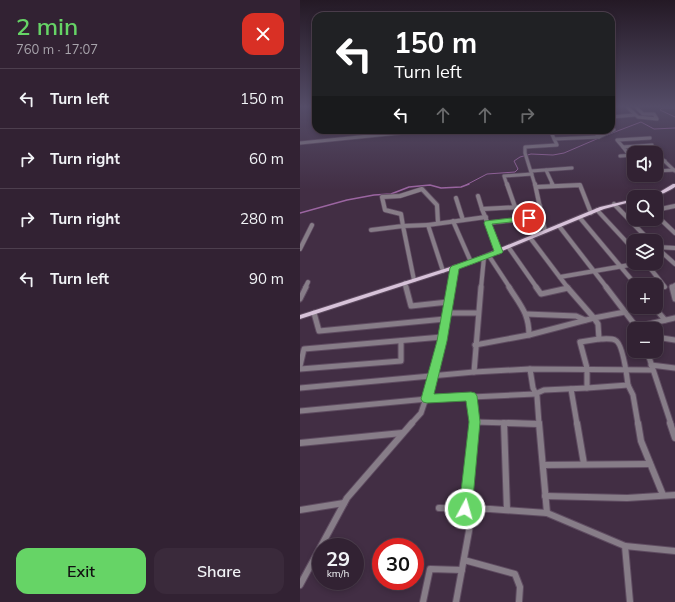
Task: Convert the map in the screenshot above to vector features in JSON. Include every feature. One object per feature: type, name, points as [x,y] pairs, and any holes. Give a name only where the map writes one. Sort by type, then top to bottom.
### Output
[{"type":"main road","points":[[663,192],[675,186]]},
{"type":"main road","points":[[300,317],[405,282],[455,268],[531,239],[594,211],[627,201]]},
{"type":"street","points":[[300,143],[388,134]]},
{"type":"street","points":[[546,232],[536,187],[525,155],[525,147],[557,145],[552,134]]},
{"type":"street","points":[[554,139],[599,136],[604,134]]},
{"type":"street","points":[[627,152],[617,140],[650,138]]},
{"type":"street","points":[[623,147],[652,145]]},
{"type":"street","points":[[620,156],[627,155]]},
{"type":"street","points":[[665,161],[675,170]]},
{"type":"street","points":[[515,207],[504,176],[572,168]]},
{"type":"street","points":[[546,170],[553,186]]},
{"type":"street","points":[[663,171],[675,170]]},
{"type":"street","points":[[536,187],[580,185],[594,211],[627,243]]},
{"type":"street","points":[[414,280],[401,214],[385,210],[382,197],[400,196],[422,189],[437,205],[438,223]]},
{"type":"street","points":[[478,196],[499,252]]},
{"type":"street","points":[[456,198],[463,220]]},
{"type":"street","points":[[614,204],[627,215]]},
{"type":"street","points":[[482,209],[540,206]]},
{"type":"street","points":[[663,208],[675,206]]},
{"type":"street","points":[[371,230],[428,225],[486,217]]},
{"type":"street","points":[[488,223],[542,217]]},
{"type":"street","points":[[580,218],[630,278]]},
{"type":"street","points":[[453,222],[471,262]]},
{"type":"street","points":[[663,222],[675,233]]},
{"type":"street","points":[[300,249],[312,225]]},
{"type":"street","points":[[428,225],[443,271]]},
{"type":"street","points":[[559,226],[632,322]]},
{"type":"street","points":[[638,226],[644,234]]},
{"type":"street","points":[[531,239],[568,288],[594,318],[598,324],[599,339]]},
{"type":"street","points":[[663,247],[675,248]]},
{"type":"street","points":[[509,248],[541,294],[568,288]]},
{"type":"street","points":[[663,253],[675,264]]},
{"type":"street","points":[[474,372],[478,313],[487,256]]},
{"type":"street","points":[[487,256],[526,314],[529,322],[529,335]]},
{"type":"street","points":[[560,277],[627,265]]},
{"type":"street","points":[[300,585],[344,503],[402,433],[421,413],[427,399],[442,337],[455,268]]},
{"type":"street","points":[[652,270],[665,287]]},
{"type":"street","points":[[300,299],[301,291],[308,282]]},
{"type":"street","points":[[405,282],[411,306],[448,302]]},
{"type":"street","points":[[675,285],[672,286],[675,299]]},
{"type":"street","points":[[475,345],[529,335],[585,320],[625,312]]},
{"type":"street","points":[[314,313],[319,331],[478,313]]},
{"type":"street","points":[[526,314],[576,316],[585,320]]},
{"type":"street","points":[[660,314],[665,320]]},
{"type":"street","points":[[658,322],[675,318]]},
{"type":"street","points":[[300,366],[304,350],[442,337]]},
{"type":"street","points":[[663,338],[675,340]]},
{"type":"street","points":[[588,388],[587,368],[580,342],[599,339],[615,340],[619,343],[626,369],[628,385],[633,395],[641,441],[663,495]]},
{"type":"street","points":[[300,369],[401,361],[401,341]]},
{"type":"street","points":[[649,358],[675,438]]},
{"type":"street","points":[[300,388],[433,375],[530,369],[675,368]]},
{"type":"street","points":[[530,369],[535,394],[537,396],[547,513]]},
{"type":"street","points":[[300,411],[427,399],[535,394],[544,390],[628,385]]},
{"type":"street","points":[[571,389],[584,464]]},
{"type":"street","points":[[465,509],[474,422],[471,396]]},
{"type":"street","points":[[474,422],[539,424]]},
{"type":"street","points":[[504,423],[507,510]]},
{"type":"street","points":[[300,443],[402,433]]},
{"type":"street","points":[[543,465],[650,464]]},
{"type":"street","points":[[545,496],[627,498],[675,495]]},
{"type":"street","points":[[300,510],[344,503]]},
{"type":"street","points":[[439,508],[547,513],[625,546],[675,551]]},
{"type":"street","points":[[456,602],[474,509]]},
{"type":"street","points":[[625,546],[630,602]]},
{"type":"street","points":[[464,560],[515,574],[520,586],[519,602]]},
{"type":"street","points":[[423,602],[430,568],[462,570]]},
{"type":"waterway","points":[[466,185],[487,174],[515,172],[518,169],[514,161],[520,157],[531,154],[553,155],[564,153],[599,138]]},
{"type":"waterway","points":[[300,213],[347,200],[374,195],[391,194],[409,187],[430,185],[441,188],[461,187],[469,184]]},
{"type":"route","points":[[465,509],[474,422],[471,396],[427,399],[442,341],[455,268],[499,252],[488,223],[529,218]]}]
